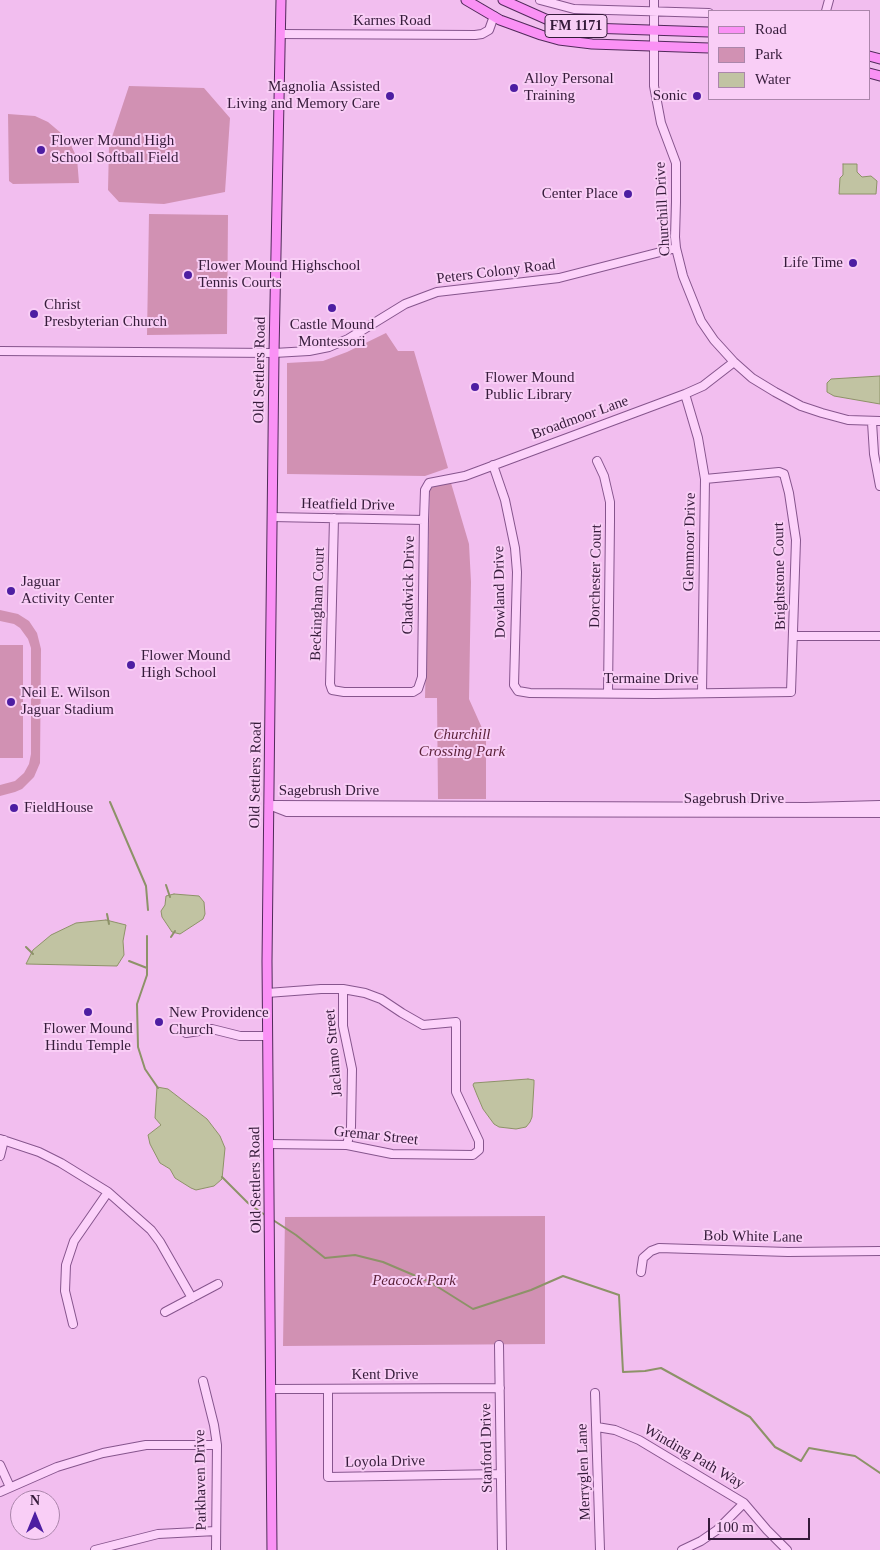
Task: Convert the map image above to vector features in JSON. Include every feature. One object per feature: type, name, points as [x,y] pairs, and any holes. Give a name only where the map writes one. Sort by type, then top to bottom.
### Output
[{"type":"main road","name":"Old Settlers Road","points":[[272,1550],[267,994],[274,353],[281,0]]},
{"type":"main road","name":"FM 1171","points":[[466,0],[519,28],[559,40],[592,44],[708,48]]},
{"type":"main road","name":"FM 1171","points":[[504,0],[541,17],[589,28],[708,32]]},
{"type":"street","points":[[540,0],[574,9],[708,13]]},
{"type":"street","name":"Churchill Drive","points":[[654,0],[654,86],[658,113],[676,163],[676,248],[682,276],[701,321],[714,340],[752,378],[801,406],[848,420],[876,422]]},
{"type":"street","name":"Karnes Road","points":[[280,34],[474,35],[482,34],[488,30],[494,16]]},
{"type":"street","name":"Peters Colony Road","points":[[0,351],[274,353],[309,351],[338,343],[358,334],[405,304],[437,292],[559,278],[676,248]]},
{"type":"street","name":"Broadmoor Lane","points":[[429,483],[458,478],[493,466],[685,394],[703,386],[734,362]]},
{"type":"street","name":"Glenmoor Drive","points":[[685,394],[698,438],[705,479],[702,693]]},
{"type":"street","points":[[876,422],[874,454],[880,486]]},
{"type":"street","name":"Dorchester Court","points":[[597,461],[610,502],[608,693]]},
{"type":"street","name":"Dowland Drive","points":[[493,466],[504,500],[515,548],[514,685],[518,691]]},
{"type":"street","name":"Brightstone Court","points":[[705,479],[779,472],[784,474],[789,493],[796,540],[791,692],[784,692]]},
{"type":"street","name":"Chadwick Drive","points":[[418,689],[422,677],[425,490],[429,483]]},
{"type":"street","name":"Heatfield Drive","points":[[272,517],[424,520]]},
{"type":"street","name":"Beckingham Court","points":[[334,518],[330,684],[332,690],[344,692],[413,692],[418,689]]},
{"type":"street","points":[[794,636],[880,636]]},
{"type":"street","name":"Termaine Drive","points":[[518,691],[530,693],[784,692]]},
{"type":"street","name":"Sagebrush Drive","points":[[269,805],[287,812],[880,806]]},
{"type":"street","name":"Sagebrush Drive","points":[[546,808],[880,813]]},
{"type":"street","points":[[267,994],[343,989]]},
{"type":"street","name":"Gremar Street","points":[[269,1144],[347,1145],[392,1154],[473,1155],[479,1150],[480,1141],[456,1092],[456,1022],[423,1025],[381,999],[365,993],[343,989]]},
{"type":"street","name":"Jaclamo Street","points":[[343,989],[343,1026],[352,1069],[351,1127],[347,1145]]},
{"type":"street","points":[[186,1033],[212,1029],[240,1036],[268,1036]]},
{"type":"street","points":[[0,1156],[2,1139],[39,1152],[61,1163],[108,1192],[151,1230],[160,1242],[192,1298]]},
{"type":"street","points":[[73,1324],[65,1291],[66,1265],[74,1241],[108,1192]]},
{"type":"street","name":"Bob White Lane","points":[[641,1272],[643,1258],[646,1254],[660,1248],[788,1252],[880,1251]]},
{"type":"street","points":[[165,1312],[218,1284]]},
{"type":"street","name":"Stanford Drive","points":[[499,1345],[502,1550]]},
{"type":"street","name":"Parkhaven Drive","points":[[203,1381],[217,1445],[216,1550]]},
{"type":"street","name":"Kent Drive","points":[[271,1389],[500,1388]]},
{"type":"street","name":"Loyola Drive","points":[[328,1389],[328,1477],[501,1474]]},
{"type":"street","name":"Merryglen Lane","points":[[595,1393],[600,1550]]},
{"type":"street","name":"Winding Path Way","points":[[597,1427],[615,1430],[639,1440],[744,1502],[767,1530],[787,1550]]},
{"type":"street","points":[[0,1492],[57,1467],[103,1453],[146,1445],[217,1445]]},
{"type":"street","points":[[0,1465],[10,1487]]},
{"type":"street","points":[[682,1550],[701,1541],[717,1530],[744,1502]]},
{"type":"street","points":[[95,1550],[158,1534],[216,1531]]},
{"type":"green space","points":[[129,86],[204,88],[230,118],[225,192],[164,204],[119,202],[108,190],[109,146]]},
{"type":"green space","name":"Flower Mound High School Softball Field","points":[[8,114],[35,116],[48,122],[61,133],[70,143],[77,158],[79,183],[13,184],[9,181]]},
{"type":"green space","name":"Flower Mound Highschool Tennis Courts","points":[[149,214],[228,215],[227,334],[147,335]]},
{"type":"green space","points":[[386,333],[398,351],[414,351],[448,468],[425,476],[287,474],[287,363],[323,361],[347,352]]},
{"type":"green space","name":"Churchill Crossing Park","points":[[451,483],[469,544],[471,582],[469,699],[486,737],[486,799],[438,799],[437,698],[425,698],[430,487]]},
{"type":"green space","points":[[0,610],[18,614],[29,621],[37,633],[41,649],[40,763],[34,777],[22,789],[0,796],[0,785],[15,781],[24,773],[29,764],[31,754],[31,648],[28,639],[20,628],[14,624],[0,621]]},
{"type":"green space","name":"Neil E. Wilson Jaguar Stadium","points":[[0,645],[23,645],[23,758],[0,758]]},
{"type":"green space","name":"Peacock Park","points":[[545,1216],[545,1344],[283,1346],[285,1217]]},
{"type":"water","points":[[843,164],[857,164],[857,172],[862,177],[871,176],[877,181],[876,194],[839,194]]},
{"type":"water","points":[[880,376],[880,404],[834,396],[827,392],[827,383],[831,379]]},
{"type":"water","points":[[174,894],[199,896],[204,902],[205,914],[203,919],[180,934],[172,932],[162,917],[161,911],[165,905],[166,896]]},
{"type":"water","points":[[106,920],[126,925],[123,941],[124,955],[117,966],[26,964],[33,950],[51,935],[76,923]]},
{"type":"water","points":[[534,1080],[532,1117],[530,1122],[526,1127],[516,1129],[499,1127],[494,1124],[483,1109],[473,1085],[474,1083]]},
{"type":"water","points":[[157,1087],[168,1089],[207,1119],[220,1136],[225,1148],[222,1179],[214,1186],[196,1190],[191,1188],[175,1178],[170,1169],[160,1163],[150,1144],[148,1135],[161,1125],[155,1118]]},
{"type":"waterway","points":[[110,802],[146,886],[148,910]]},
{"type":"waterway","points":[[166,885],[170,897]]},
{"type":"waterway","points":[[107,914],[109,924]]},
{"type":"waterway","points":[[171,937],[175,931]]},
{"type":"waterway","points":[[147,936],[147,975],[137,1004],[138,1047],[145,1069],[158,1088]]},
{"type":"waterway","points":[[26,947],[33,954]]},
{"type":"waterway","points":[[129,961],[147,968]]},
{"type":"waterway","points":[[222,1177],[248,1203],[265,1215]]},
{"type":"waterway","points":[[273,1220],[325,1258],[355,1255],[383,1262],[430,1282],[473,1309],[531,1290],[563,1276],[619,1295],[623,1372],[661,1368],[750,1417],[775,1447],[801,1461],[809,1448],[855,1456],[880,1473]]},
{"type":"place","name":"Alloy Personal Training","points":[[514,88]]},
{"type":"place","name":"Magnolia Assisted Living and Memory Care","points":[[390,96]]},
{"type":"place","name":"Sonic","points":[[697,96]]},
{"type":"place","name":"Flower Mound High School Softball Field","points":[[41,150]]},
{"type":"place","name":"Center Place","points":[[628,194]]},
{"type":"place","name":"Life Time","points":[[853,263]]},
{"type":"place","name":"Flower Mound Highschool Tennis Courts","points":[[188,275]]},
{"type":"place","name":"Castle Mound Montessori","points":[[332,308]]},
{"type":"place","name":"Christ Presbyterian Church","points":[[34,314]]},
{"type":"place","name":"Flower Mound Public Library","points":[[475,387]]},
{"type":"place","name":"Jaguar Activity Center","points":[[11,591]]},
{"type":"place","name":"Flower Mound High School","points":[[131,665]]},
{"type":"place","name":"Neil E. Wilson Jaguar Stadium","points":[[11,702]]},
{"type":"place","name":"FieldHouse","points":[[14,808]]},
{"type":"place","name":"Flower Mound Hindu Temple","points":[[88,1012]]},
{"type":"place","name":"New Providence Church","points":[[159,1022]]}]
